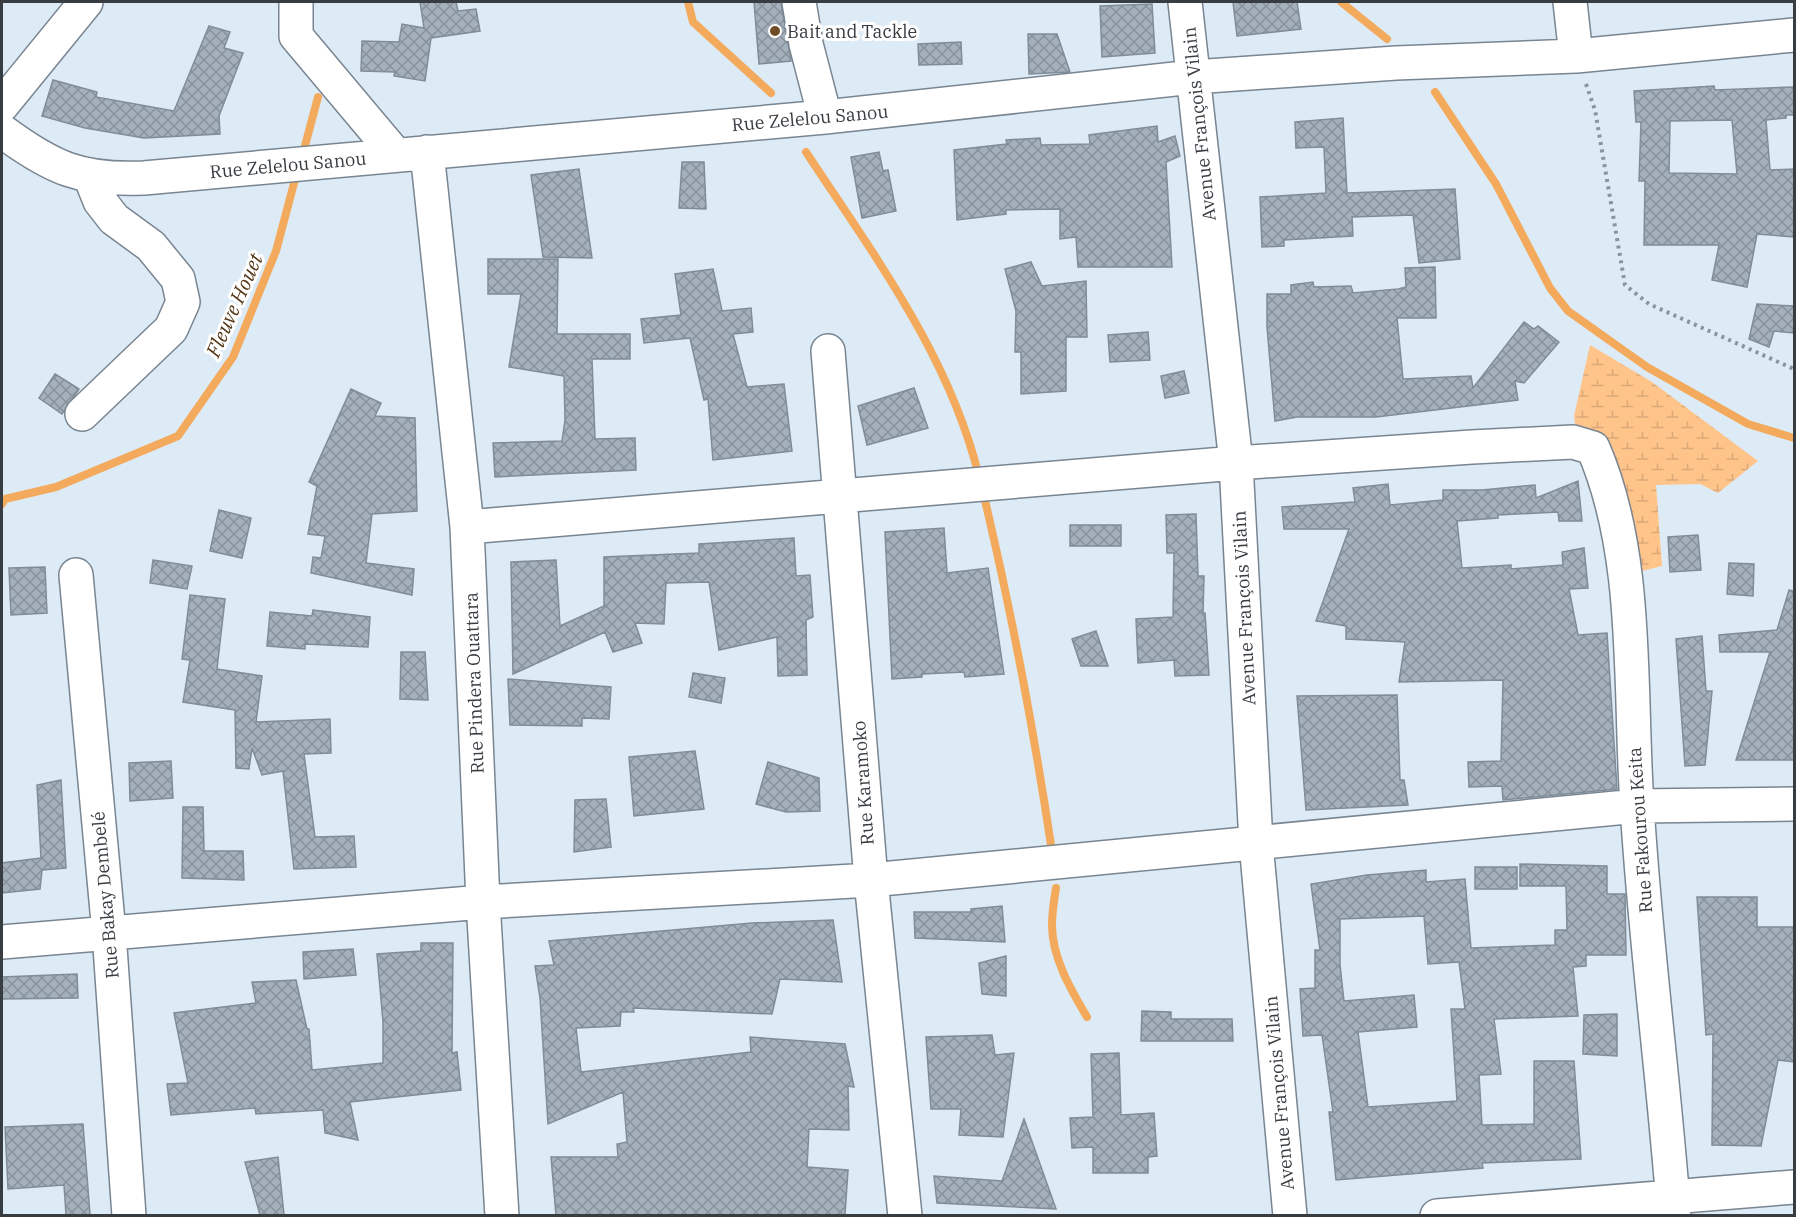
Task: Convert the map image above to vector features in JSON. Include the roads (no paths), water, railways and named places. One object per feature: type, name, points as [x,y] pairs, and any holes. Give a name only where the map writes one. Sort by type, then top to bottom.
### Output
[{"type":"street","points":[[2,105],[86,2]]},
{"type":"street","points":[[296,2],[296,36],[411,154]]},
{"type":"street","points":[[799,2],[806,44],[825,117]]},
{"type":"street","name":"Avenue François Vilain","points":[[1185,2],[1236,463],[1256,843],[1290,1215]]},
{"type":"street","points":[[1570,2],[1576,56]]},
{"type":"street","name":"Rue Zelelou Sanou","points":[[2,131],[55,166],[90,176],[114,179],[825,117],[1193,77],[1396,63],[1576,56],[1794,35]]},
{"type":"street","name":"Rue Pindera Ouattara","points":[[411,154],[467,526],[483,902],[502,1215]]},
{"type":"street","points":[[82,414],[171,329],[183,302],[178,279],[151,246],[114,219],[100,201],[90,176]]},
{"type":"street","name":"Rue Karamoko","points":[[828,351],[871,880],[905,1215]]},
{"type":"street","name":"Rue Fakourou Keita","points":[[1236,463],[1544,442],[1573,442],[1593,448],[1606,482],[1626,584],[1636,806],[1674,1206]]},
{"type":"street","points":[[467,526],[1236,463]]},
{"type":"street","name":"Rue Bakay Dembelé","points":[[76,575],[110,933],[129,1215]]},
{"type":"street","points":[[2,942],[483,902],[871,880],[1636,806],[1794,804]]},
{"type":"street","points":[[1437,1215],[1674,1206],[1794,1187]]},
{"type":"waterway","points":[[688,2],[693,22],[771,93]]},
{"type":"waterway","points":[[1341,2],[1387,39]]},
{"type":"waterway","points":[[1435,92],[1496,184],[1550,288],[1568,311],[1647,367],[1748,424],[1794,438]]},
{"type":"waterway","name":"Fleuve Houet","points":[[302,157],[318,97]]},
{"type":"waterway","points":[[806,152],[883,268],[929,348],[966,432],[979,477]]},
{"type":"waterway","name":"Fleuve Houet","points":[[2,504],[5,499],[56,487],[178,436],[233,357],[276,251],[297,172]]},
{"type":"waterway","points":[[983,492],[1021,668],[1051,845]]},
{"type":"waterway","points":[[1056,888],[1052,925],[1055,950],[1069,985],[1087,1017]]},
{"type":"place","name":"Bait and Tackle","points":[[775,31]]}]
